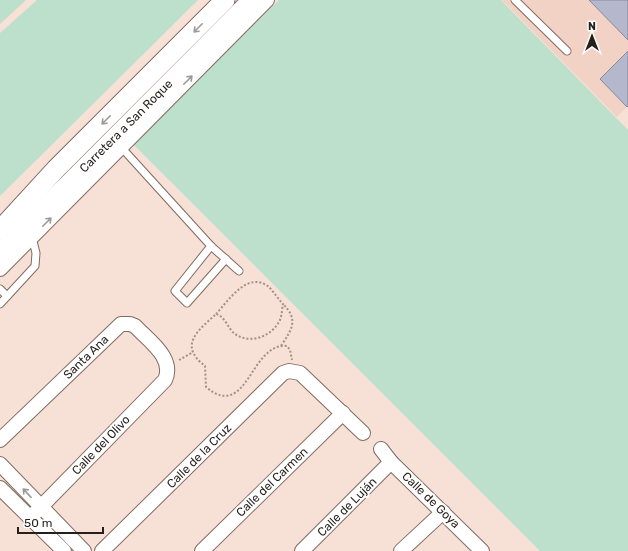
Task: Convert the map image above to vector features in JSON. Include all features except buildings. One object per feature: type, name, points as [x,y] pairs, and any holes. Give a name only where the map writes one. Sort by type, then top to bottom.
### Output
[{"type":"main road","name":"Carretera a San Roque","points":[[0,230],[56,169],[225,0]]},
{"type":"main road","name":"Carretera a San Roque","points":[[0,253],[252,0]]},
{"type":"street","points":[[0,269],[267,0]]},
{"type":"street","name":"Santa Ana","points":[[0,440],[121,324],[130,324],[135,326],[166,359],[168,367]]},
{"type":"street","name":"Calle del Olivo","points":[[30,518],[165,380],[168,367]]},
{"type":"street","points":[[298,372],[363,432]]},
{"type":"street","name":"Calle de la Cruz","points":[[102,551],[283,373],[298,372]]},
{"type":"street","name":"Calle del Carmen","points":[[202,551],[343,412]]},
{"type":"street","name":"Calle de Goya","points":[[381,449],[392,462],[482,551]]},
{"type":"street","name":"Calle de Luján","points":[[302,551],[392,462]]},
{"type":"street","points":[[0,464],[84,551]]},
{"type":"street","points":[[0,488],[64,551]]},
{"type":"street","points":[[401,551],[443,512]]},
{"type":"lane","points":[[515,0],[567,51]]},
{"type":"lane","points":[[121,147],[211,246],[239,271]]},
{"type":"lane","points":[[0,304],[35,266],[36,253],[32,237]]},
{"type":"lane","points":[[211,246],[175,291],[187,303],[226,259]]},
{"type":"lane","points":[[0,289],[7,296]]},
{"type":"path","points":[[281,346],[291,330],[293,323],[289,310],[268,287],[258,283],[248,283],[241,286],[216,314],[194,334],[192,343],[193,352],[205,366],[206,387],[221,396],[229,395],[240,389],[251,376],[261,357],[269,351],[281,346],[286,346],[290,350],[298,372]]},
{"type":"path","points":[[216,314],[222,317],[229,329],[236,334],[247,339],[257,338],[271,332],[280,319],[283,304]]},
{"type":"path","points":[[168,367],[193,352]]},
{"type":"shaded area","points":[[502,0],[628,0],[628,106],[617,117]]},
{"type":"green space","points":[[0,0],[26,0],[0,24]]},
{"type":"green space","points":[[37,0],[198,0],[0,196],[0,33]]},
{"type":"green space","points":[[279,0],[501,0],[628,130],[628,551],[540,551],[133,144]]}]
